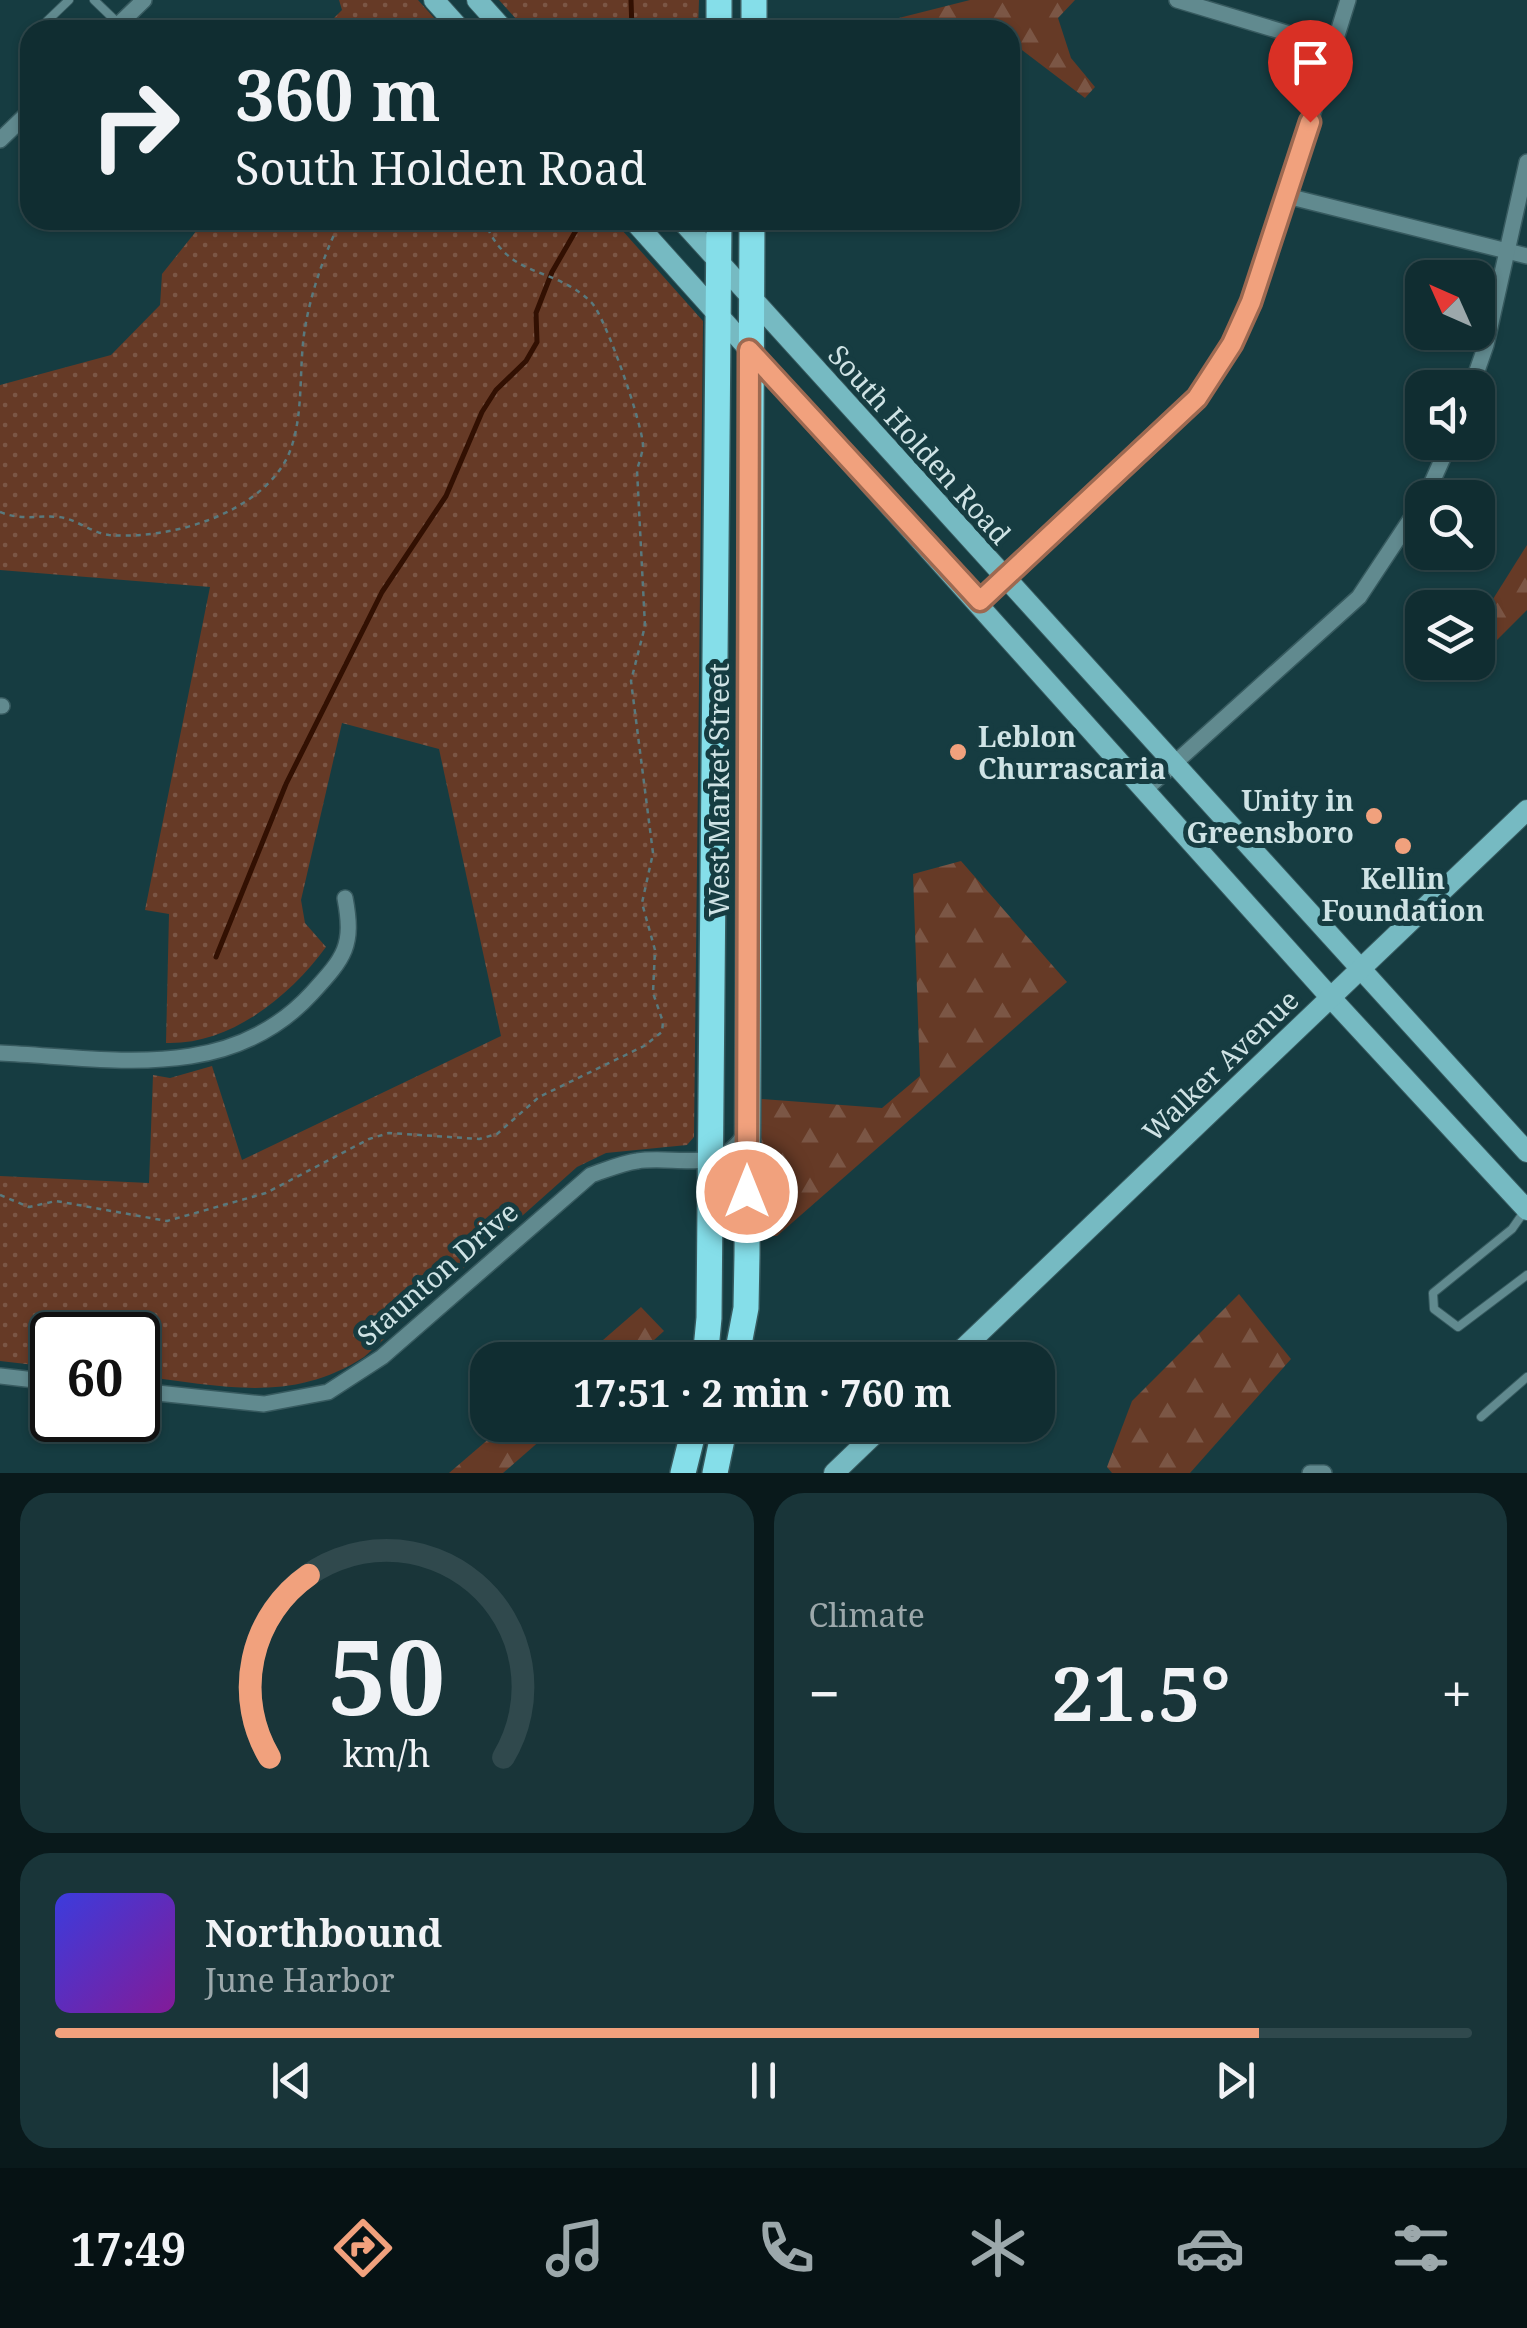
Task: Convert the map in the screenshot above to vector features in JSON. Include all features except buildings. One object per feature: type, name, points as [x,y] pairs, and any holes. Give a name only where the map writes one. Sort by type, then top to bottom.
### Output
[{"type":"main road","points":[[434,0],[452,20]]},
{"type":"main road","points":[[477,0],[495,20]]},
{"type":"main road","points":[[643,230],[980,601],[1330,998],[1527,1210]]},
{"type":"main road","name":"South Holden Road","points":[[690,230],[1527,1152]]},
{"type":"main road","name":"West Market Street","points":[[705,1342],[719,230]]},
{"type":"main road","name":"West Market Street","points":[[739,1342],[746,1308],[752,230]]},
{"type":"main road","name":"Walker Avenue","points":[[970,1342],[1527,810]]},
{"type":"main road","points":[[683,1473],[691,1442]]},
{"type":"main road","points":[[715,1473],[721,1442]]},
{"type":"main road","points":[[834,1473],[866,1442]]},
{"type":"street","points":[[123,20],[144,0]]},
{"type":"street","points":[[1177,0],[1333,47]]},
{"type":"street","points":[[980,601],[1197,398],[1244,316],[1287,196],[1348,0]]},
{"type":"street","points":[[0,140],[20,120]]},
{"type":"street","points":[[1477,370],[1527,162]]},
{"type":"street","points":[[1287,196],[1527,256]]},
{"type":"street","points":[[1146,790],[1359,597],[1405,528]]},
{"type":"street","points":[[0,1052],[175,1062],[264,1034],[303,1003],[335,968],[352,934],[345,898]]},
{"type":"street","points":[[710,1161],[728,1154],[747,1129]]},
{"type":"street","name":"Staunton Drive","points":[[160,1394],[264,1404],[328,1392],[382,1358],[592,1175],[635,1161],[710,1161]]},
{"type":"street","points":[[0,1376],[30,1379]]},
{"type":"street","points":[[1310,1473],[1324,1473]]},
{"type":"lane","points":[[47,20],[69,0]]},
{"type":"lane","points":[[94,0],[110,20]]},
{"type":"lane","points":[[1527,1210],[1512,1229],[1433,1293],[1434,1309],[1458,1327],[1527,1275]]},
{"type":"lane","points":[[1481,1417],[1527,1377]]},
{"type":"path","points":[[0,512],[21,520],[61,517],[110,535],[200,523],[237,509],[265,488],[288,456],[296,425],[306,326],[339,230]]},
{"type":"path","points":[[0,1195],[29,1207],[56,1201],[167,1221],[184,1218],[266,1193],[379,1136],[479,1139],[497,1134],[512,1125],[539,1096],[644,1046],[662,1032],[663,1022],[653,993],[655,950],[642,903],[653,853],[631,681],[645,626],[637,470],[643,446],[604,319],[592,302],[524,269],[493,243],[488,230]]},
{"type":"green space","points":[[339,0],[418,0],[436,20],[332,20],[342,10]]},
{"type":"green space","points":[[499,0],[699,0],[698,20],[517,20]]},
{"type":"green space","points":[[970,0],[1075,0],[1058,18],[1071,58],[1095,87],[1085,98],[1020,49],[1020,20],[891,20]]},
{"type":"green space","points":[[197,230],[622,230],[703,321],[694,1137],[687,1145],[606,1153],[577,1167],[364,1357],[336,1372],[282,1386],[226,1387],[160,1379],[160,1312],[30,1312],[30,1364],[0,1361],[0,1176],[149,1183],[153,1075],[170,1078],[212,1066],[242,1160],[501,1036],[439,749],[342,723],[301,900],[305,923],[326,947],[295,983],[257,1014],[213,1036],[166,1043],[169,914],[145,910],[210,587],[0,570],[0,385],[111,355],[160,305],[162,274]]},
{"type":"green space","points":[[1527,545],[1527,610],[1495,642],[1495,596]]},
{"type":"green space","points":[[961,861],[1067,982],[777,1236],[758,1236],[761,1099],[882,1108],[920,1076],[913,874]]},
{"type":"green space","points":[[1239,1294],[1291,1359],[1190,1473],[1112,1473],[1107,1467],[1132,1401]]},
{"type":"green space","points":[[641,1307],[664,1331],[652,1342],[601,1342]]},
{"type":"green space","points":[[485,1442],[539,1442],[503,1473],[449,1473]]},
{"type":"waterway","points":[[631,0],[632,20]]},
{"type":"waterway","points":[[216,957],[286,784],[382,592],[446,496],[482,412],[496,390],[526,361],[537,342],[536,313],[552,272],[576,230]]},
{"type":"place","name":"Leblon Churrascaria","points":[[958,752]]},
{"type":"place","name":"Unity in Greensboro","points":[[1374,816]]},
{"type":"place","name":"Kellin Foundation","points":[[1403,846]]},
{"type":"route","points":[[747,1192],[749,350],[980,601],[1166,432],[1197,398],[1232,344],[1251,302],[1310,122]]}]
